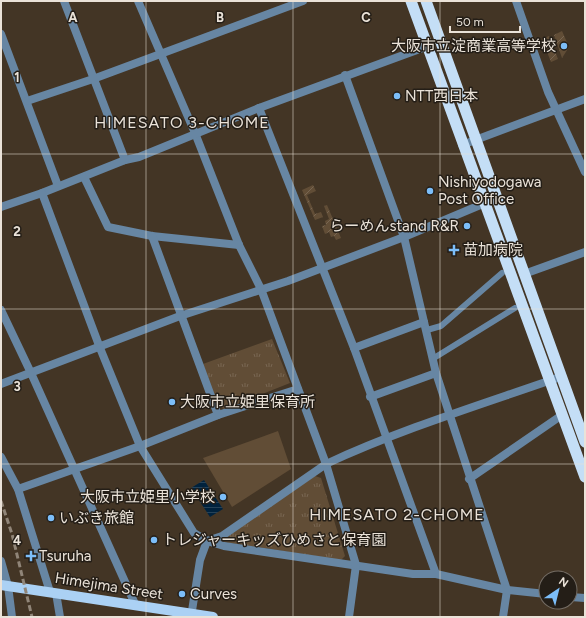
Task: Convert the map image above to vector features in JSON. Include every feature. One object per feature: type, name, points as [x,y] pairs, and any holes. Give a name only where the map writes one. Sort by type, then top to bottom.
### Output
[{"type":"highway","points":[[411,1],[462,145],[585,477]]},
{"type":"highway","points":[[426,1],[585,442]]},
{"type":"main road","name":"Himejima Street","points":[[4,585],[135,604],[191,615],[213,617]]},
{"type":"street","points":[[64,1],[125,160]]},
{"type":"street","points":[[138,1],[195,133],[239,245],[262,289],[326,464],[356,565],[349,617]]},
{"type":"street","points":[[27,101],[94,79],[303,1]]},
{"type":"street","points":[[516,1],[548,92],[585,172]]},
{"type":"street","points":[[1,34],[58,186]]},
{"type":"street","points":[[1,207],[42,194],[58,186],[125,160],[139,157],[195,133],[345,75],[428,46]]},
{"type":"street","points":[[345,75],[404,237],[434,358],[436,373],[469,478],[507,590],[503,617]]},
{"type":"street","points":[[462,145],[585,99]]},
{"type":"street","points":[[259,108],[354,348],[370,397],[436,574]]},
{"type":"street","points":[[84,177],[108,227],[152,236],[239,245]]},
{"type":"street","points":[[42,194],[100,348],[140,446],[194,533],[207,541],[224,546],[413,574],[436,574],[507,590],[538,593]]},
{"type":"street","points":[[1,384],[100,348],[180,316],[322,268],[404,237],[497,198]]},
{"type":"street","points":[[152,236],[180,316],[218,415]]},
{"type":"street","points":[[524,274],[585,252]]},
{"type":"street","points":[[427,330],[441,326],[502,273]]},
{"type":"street","points":[[434,358],[514,308]]},
{"type":"street","points":[[1,310],[135,604]]},
{"type":"street","points":[[354,348],[424,322]]},
{"type":"street","points":[[370,397],[436,373]]},
{"type":"street","points":[[207,541],[222,536],[326,464],[386,438],[560,376]]},
{"type":"street","points":[[18,490],[140,446],[218,415],[298,389]]},
{"type":"street","points":[[469,478],[562,415]]},
{"type":"street","points":[[1,457],[18,490],[53,592],[60,617]]},
{"type":"street","points":[[191,615],[200,560],[207,541]]},
{"type":"street","points":[[1,561],[4,585],[12,617]]},
{"type":"green space","points":[[562,31],[569,47],[562,58],[554,35]]},
{"type":"green space","points":[[549,36],[558,59],[551,62],[542,39]]},
{"type":"green space","points":[[313,185],[316,191],[307,195],[315,214],[321,212],[323,217],[315,220],[302,190]]},
{"type":"green space","points":[[327,205],[341,238],[336,240],[334,236],[331,237],[329,232],[325,234],[322,226],[326,225],[325,221],[329,219],[324,206]]},
{"type":"green space","points":[[272,339],[290,383],[224,409],[217,405],[203,364]]},
{"type":"green space","points":[[278,431],[291,469],[232,507],[203,458]]},
{"type":"green space","points":[[315,476],[321,478],[345,556],[341,560],[224,542],[223,538]]},
{"type":"water","points":[[204,480],[223,509],[210,517],[191,488]]},
{"type":"railway","points":[[1,501],[12,534],[32,617]]},
{"type":"place","name":"大阪市立淀商業高等学校","points":[[564,46]]},
{"type":"place","name":"NTT西日本","points":[[397,96]]},
{"type":"place","name":"Nishiyodogawa Post Office","points":[[430,191]]},
{"type":"place","name":"らーめんstand R&R","points":[[467,226]]},
{"type":"place","name":"苗加病院","points":[[454,250]]},
{"type":"place","name":"大阪市立姫里保育所","points":[[172,402]]},
{"type":"place","name":"大阪市立姫里小学校","points":[[223,497]]},
{"type":"place","name":"いぶき旅館","points":[[51,518]]},
{"type":"place","name":"トレジャーキッズひめさと保育園","points":[[154,540]]},
{"type":"place","name":"Tsuruha","points":[[31,556]]},
{"type":"place","name":"Curves","points":[[182,594]]},
{"type":"district","name":"HIMESATO 3-CHOME","points":[[182,122]]},
{"type":"district","name":"HIMESATO 2-CHOME","points":[[397,514]]}]
